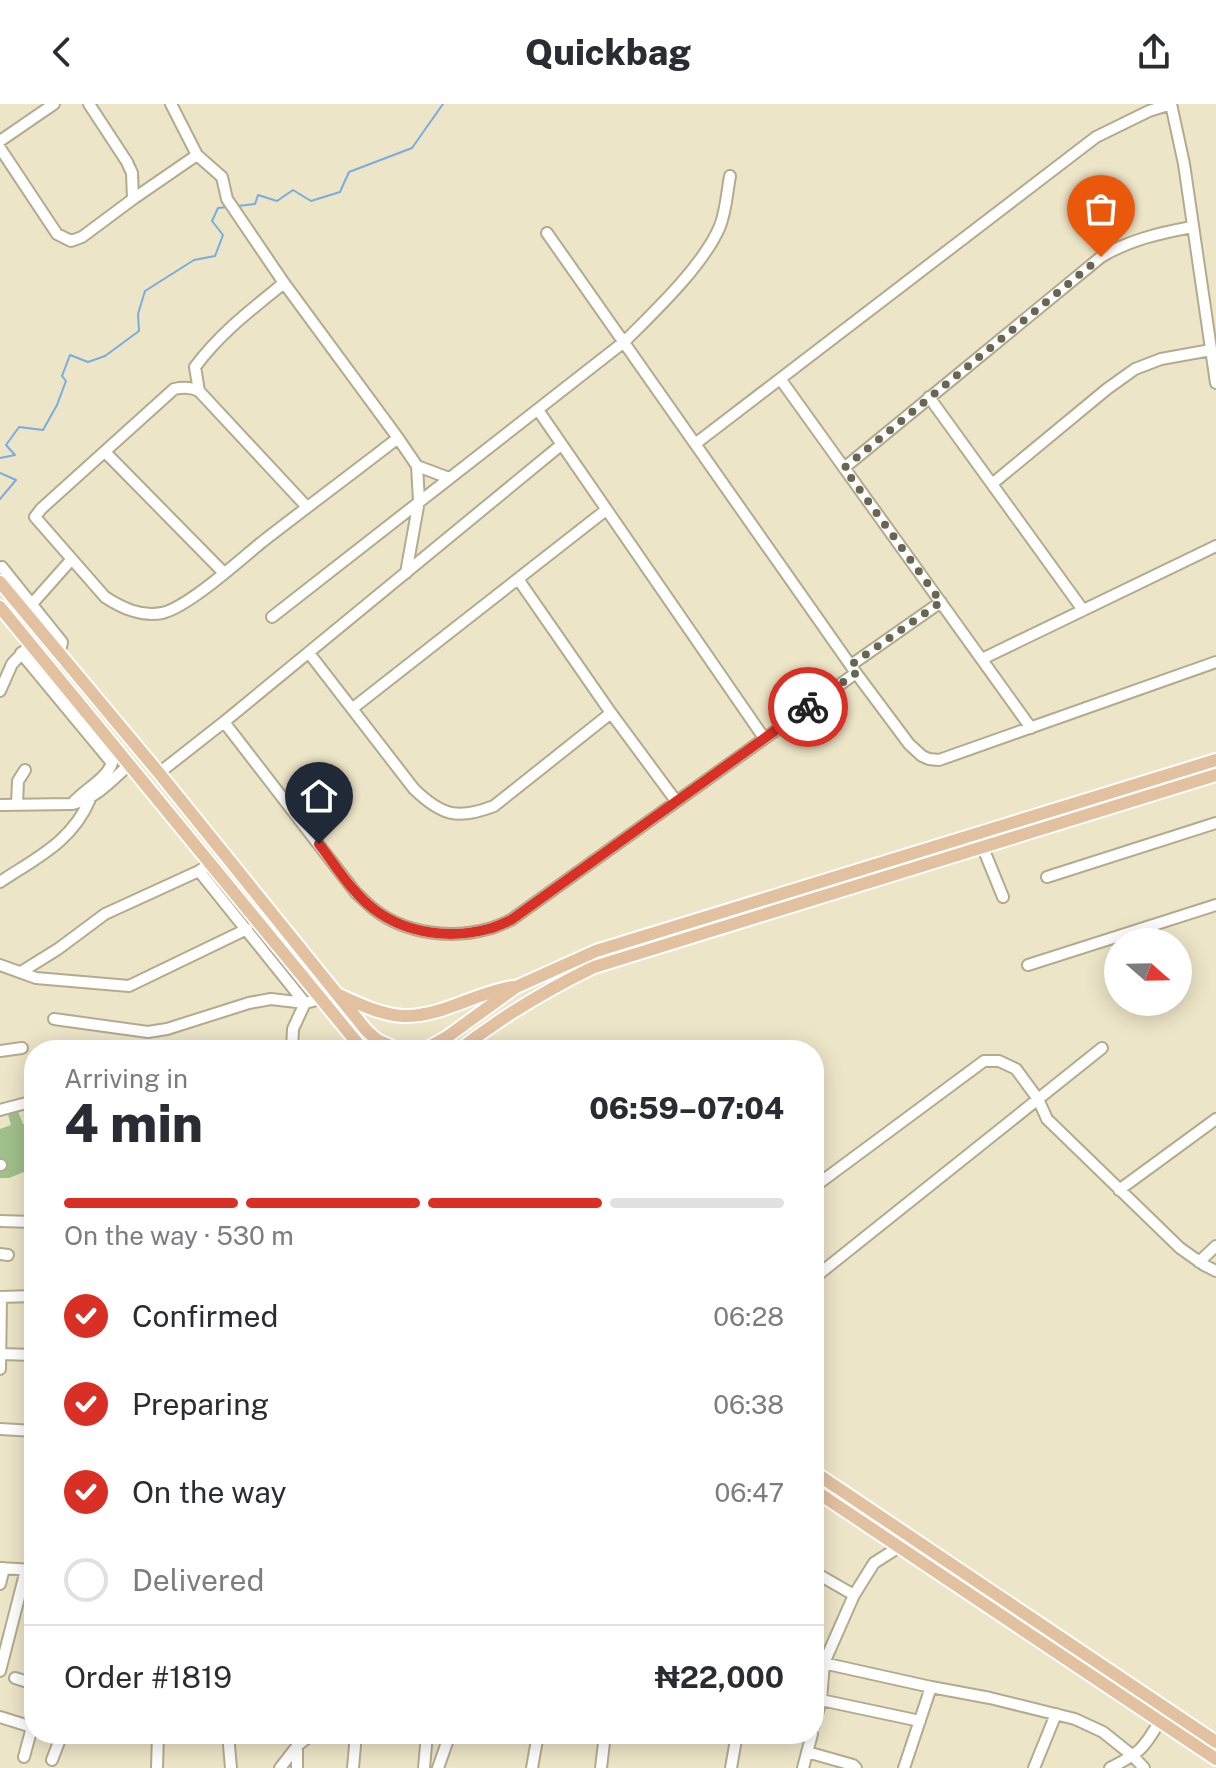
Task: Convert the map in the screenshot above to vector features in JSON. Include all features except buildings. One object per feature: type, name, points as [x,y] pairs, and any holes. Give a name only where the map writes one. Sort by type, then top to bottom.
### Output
[{"type":"main road","points":[[0,582],[159,773],[359,1022],[379,1040]]},
{"type":"main road","points":[[0,607],[26,649],[105,744],[129,765],[356,1040]]},
{"type":"main road","points":[[443,1040],[516,987],[596,951],[1216,760]]},
{"type":"main road","points":[[472,1040],[532,999],[594,967],[1216,775]]},
{"type":"main road","points":[[338,994],[385,1013],[407,1016],[429,1013],[490,992],[516,987]]},
{"type":"main road","points":[[351,1034],[353,1040]]},
{"type":"main road","points":[[824,1479],[1216,1742]]},
{"type":"main road","points":[[824,1497],[1216,1759]]},
{"type":"street","points":[[0,141],[54,104]]},
{"type":"street","points":[[89,104],[127,162],[132,173],[133,199]]},
{"type":"street","points":[[171,104],[197,155],[222,177],[227,199],[417,466],[419,501],[406,573]]},
{"type":"street","points":[[695,444],[1096,137],[1149,111],[1171,104],[1182,153],[1216,383]]},
{"type":"street","points":[[0,148],[57,234],[71,241],[82,237],[197,155]]},
{"type":"street","points":[[272,617],[624,342],[669,296],[710,244],[720,225],[730,176]]},
{"type":"street","points":[[844,468],[1101,257],[1128,243],[1192,227]]},
{"type":"street","points":[[547,233],[853,669],[909,744],[929,759],[939,760],[1216,662]]},
{"type":"street","points":[[284,283],[235,322],[174,389],[35,517],[105,597],[133,612],[161,613],[175,609],[224,573],[398,438]]},
{"type":"street","points":[[992,484],[1135,369],[1161,359],[1211,350]]},
{"type":"street","points":[[195,367],[199,391]]},
{"type":"street","points":[[781,380],[1031,728]]},
{"type":"street","points":[[174,389],[193,388],[199,391],[307,507]]},
{"type":"street","points":[[929,397],[1083,610]]},
{"type":"street","points":[[538,410],[764,738]]},
{"type":"street","points":[[159,773],[561,445]]},
{"type":"street","points":[[105,452],[224,573]]},
{"type":"street","points":[[417,466],[449,478]]},
{"type":"street","points":[[353,708],[606,510]]},
{"type":"street","points":[[982,659],[1216,546]]},
{"type":"street","points":[[31,605],[71,560]]},
{"type":"street","points":[[2,567],[62,642],[57,650]]},
{"type":"street","points":[[518,579],[676,801]]},
{"type":"street","points":[[224,722],[356,893],[375,910],[422,931],[454,934],[489,929],[511,920],[764,738],[941,602]]},
{"type":"street","points":[[0,691],[12,664],[26,649]]},
{"type":"street","points":[[309,653],[414,789],[434,807],[460,815],[494,806],[611,713]]},
{"type":"street","points":[[72,804],[111,768],[105,744]]},
{"type":"street","points":[[0,882],[59,842],[77,825],[90,799],[129,765]]},
{"type":"street","points":[[17,804],[18,781],[25,770]]},
{"type":"street","points":[[0,805],[72,804],[90,799]]},
{"type":"street","points":[[1047,877],[1216,823]]},
{"type":"street","points":[[983,848],[1003,897]]},
{"type":"street","points":[[21,972],[105,914],[211,863]]},
{"type":"street","points":[[199,871],[305,1003]]},
{"type":"street","points":[[1028,965],[1216,905]]},
{"type":"street","points":[[0,965],[36,978],[129,986],[247,929]]},
{"type":"street","points":[[54,1019],[148,1032],[249,1003],[271,999],[305,1003],[321,999]]},
{"type":"street","points":[[292,1040],[293,1029],[305,1003]]},
{"type":"street","points":[[0,1051],[22,1048]]},
{"type":"street","points":[[824,1270],[1102,1048]]},
{"type":"street","points":[[824,1180],[984,1061],[999,1061],[1016,1069],[1038,1099],[1047,1119],[1119,1190],[1180,1248],[1216,1271]]},
{"type":"street","points":[[0,1110],[24,1104]]},
{"type":"street","points":[[1119,1190],[1216,1119]]},
{"type":"street","points":[[0,1221],[24,1222]]},
{"type":"street","points":[[1199,1262],[1216,1246]]},
{"type":"street","points":[[0,1369],[0,1297],[24,1296]]},
{"type":"street","points":[[0,1354],[24,1355]]},
{"type":"street","points":[[0,1429],[24,1430]]},
{"type":"street","points":[[824,1652],[874,1563],[899,1547]]},
{"type":"street","points":[[0,1584],[2,1568],[24,1570]]},
{"type":"street","points":[[824,1578],[854,1595]]},
{"type":"street","points":[[0,1671],[24,1590]]},
{"type":"street","points":[[824,1663],[1075,1719],[1103,1732],[1144,1768]]},
{"type":"street","points":[[15,1678],[24,1681]]},
{"type":"street","points":[[904,1768],[931,1687]]},
{"type":"street","points":[[824,1701],[920,1721]]},
{"type":"street","points":[[1034,1768],[1056,1714]]},
{"type":"street","points":[[0,1717],[24,1722]]},
{"type":"street","points":[[1110,1768],[1133,1756],[1147,1744],[1159,1722]]},
{"type":"street","points":[[24,1757],[28,1744]]},
{"type":"street","points":[[52,1760],[58,1744]]},
{"type":"street","points":[[157,1768],[158,1744]]},
{"type":"street","points":[[229,1744],[231,1768]]},
{"type":"street","points":[[280,1768],[295,1744]]},
{"type":"street","points":[[297,1744],[297,1768]]},
{"type":"street","points":[[353,1768],[355,1744]]},
{"type":"street","points":[[424,1768],[426,1744]]},
{"type":"street","points":[[438,1768],[446,1744]]},
{"type":"street","points":[[532,1768],[536,1744]]},
{"type":"street","points":[[601,1768],[604,1744]]},
{"type":"street","points":[[731,1768],[735,1744]]},
{"type":"street","points":[[803,1768],[809,1744]]},
{"type":"street","points":[[807,1752],[856,1768]]},
{"type":"green space","points":[[17,1109],[24,1124],[24,1172],[0,1178],[0,1129],[11,1125],[7,1111]]},
{"type":"waterway","points":[[238,206],[255,204],[258,195],[277,201],[293,190],[311,201],[340,192],[349,172],[412,148],[443,104]]},
{"type":"waterway","points":[[0,458],[15,455],[6,445],[19,427],[43,430],[66,381],[62,376],[70,355],[88,362],[105,356],[139,331],[138,314],[145,291],[194,260],[215,256],[223,235],[212,221],[218,208],[228,207]]},
{"type":"waterway","points":[[0,473],[16,480],[0,499]]},
{"type":"way so far","points":[[808,707],[856,673],[851,665],[941,602],[844,468],[1101,257]]},
{"type":"route","points":[[319,844],[356,893],[375,910],[403,925],[422,931],[454,934],[489,929],[511,920],[808,707]]}]
